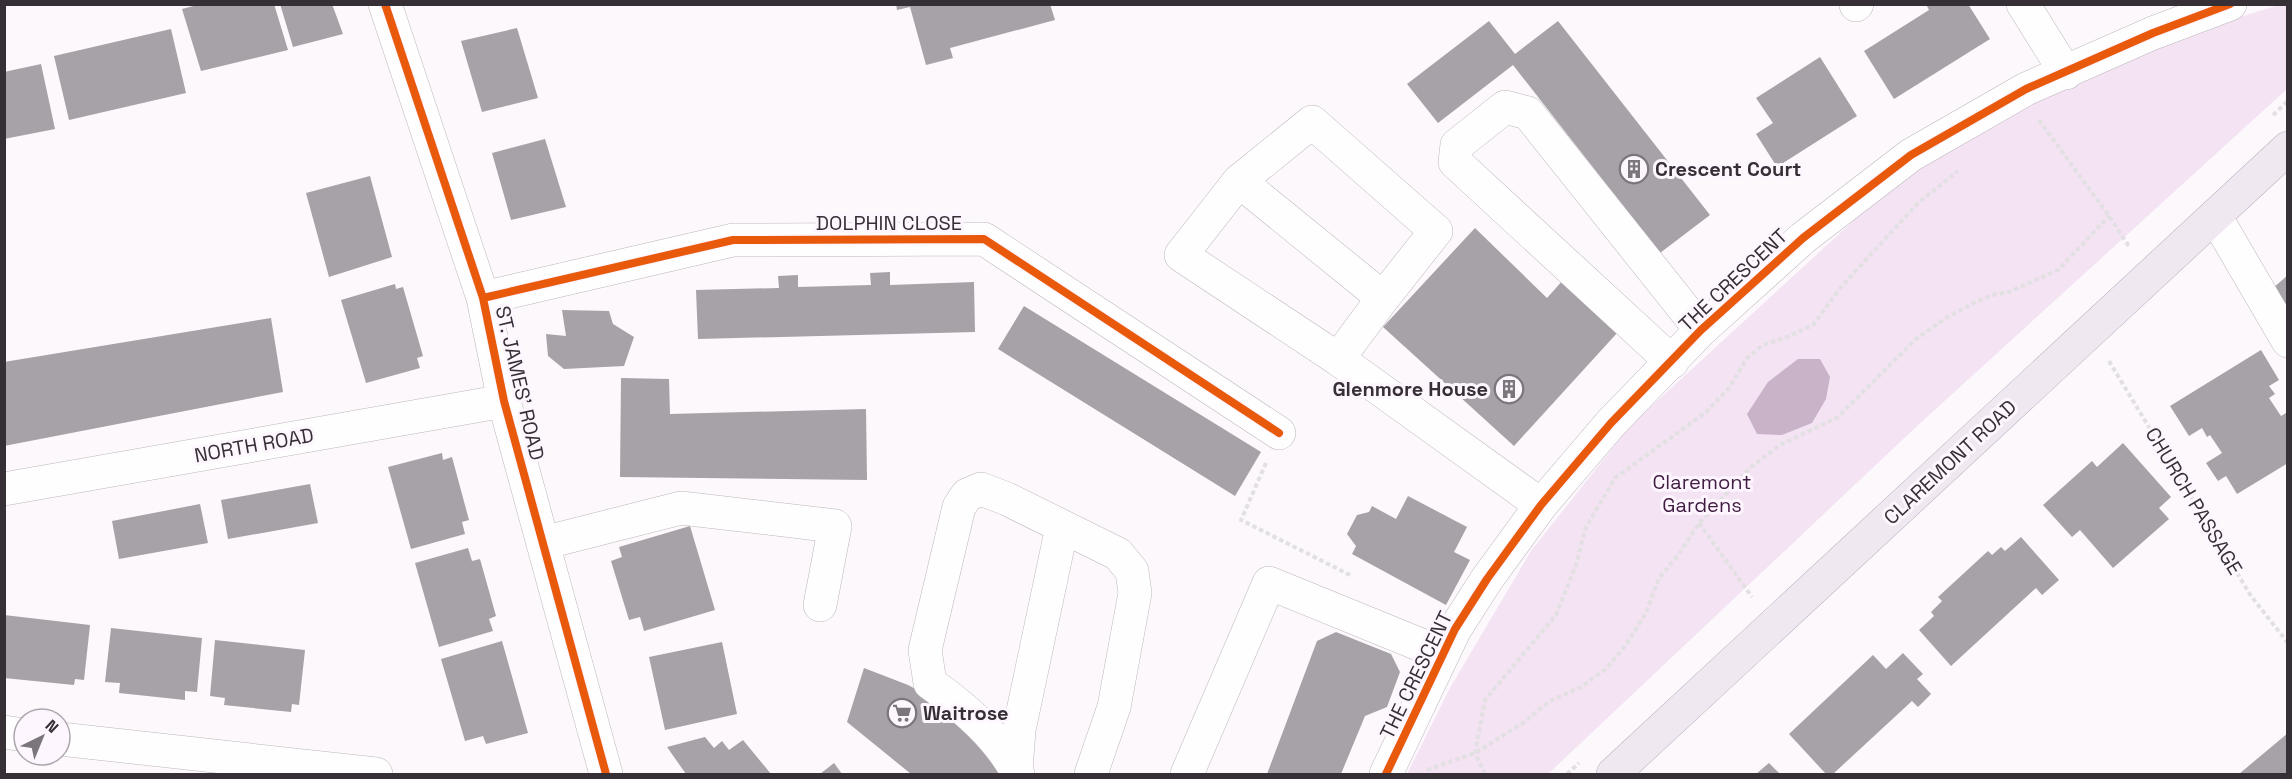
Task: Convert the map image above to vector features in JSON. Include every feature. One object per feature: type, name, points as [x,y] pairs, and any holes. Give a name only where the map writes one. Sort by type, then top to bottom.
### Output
[{"type":"main road","name":"CLAREMONT ROAD","points":[[1613,774],[2288,148]]},
{"type":"street","name":"ST. JAMES' ROAD","points":[[386,4],[483,298],[504,401],[606,774]]},
{"type":"street","points":[[2023,4],[2066,73]]},
{"type":"street","name":"THE CRESCENT","points":[[1386,774],[1455,629],[1487,579],[1541,505],[1611,423],[1701,330],[1803,238],[1911,155],[2026,89],[2153,33],[2230,4]]},
{"type":"street","points":[[1672,362],[1455,162],[1457,145],[1505,107],[1528,113],[1701,330]]},
{"type":"street","points":[[1338,359],[1436,231],[1312,122],[1239,181],[1181,255],[1338,359],[1541,505]]},
{"type":"street","points":[[1239,181],[1383,298]]},
{"type":"street","points":[[2215,216],[2288,341]]},
{"type":"street","name":"DOLPHIN CLOSE","points":[[483,298],[733,240],[984,239],[1280,433]]},
{"type":"street","name":"NORTH ROAD","points":[[4,489],[504,401]]},
{"type":"street","points":[[1017,772],[981,723],[930,683],[925,650],[959,507],[967,495],[981,489],[1118,554],[1132,571],[1135,593],[1114,707],[1090,774]]},
{"type":"street","points":[[543,543],[681,508],[835,525],[820,605]]},
{"type":"street","points":[[1017,772],[1019,730],[1062,527]]},
{"type":"street","points":[[1187,774],[1269,583],[1443,654]]},
{"type":"street","points":[[72,740],[376,774]]},
{"type":"path","points":[[2026,89],[2041,124],[2130,248]]},
{"type":"path","points":[[1485,774],[1475,753],[1485,700],[1556,615],[1576,565],[1586,527],[1615,478],[1705,413],[1729,388],[1747,358],[1763,345],[1813,325],[1841,287],[1918,203],[1961,169]]},
{"type":"path","points":[[1425,771],[1475,753],[1523,723],[1550,701],[1581,687],[1606,669],[1626,645],[1646,613],[1659,578],[1699,524],[1751,466],[1780,445],[1838,417],[1916,339],[1946,318],[1977,301],[2009,292],[2058,270],[2109,216]]},
{"type":"path","points":[[1280,433],[1241,520],[1353,577]]},
{"type":"path","points":[[1699,524],[1754,600]]},
{"type":"green space","name":"Claremont Gardens","points":[[2279,5],[2287,5],[2287,89],[1916,427],[1548,774],[1407,774],[1450,688],[1531,551],[1630,426],[1923,157],[2159,42]]},
{"type":"shaded area","points":[[1798,359],[1820,359],[1830,377],[1826,399],[1812,423],[1782,435],[1757,434],[1747,414],[1768,382]]},
{"type":"building","points":[[201,4],[274,4],[288,50],[201,71],[182,9]]},
{"type":"building","points":[[280,4],[332,4],[343,34],[293,47]]},
{"type":"building","points":[[896,4],[1050,4],[1055,20],[950,48],[953,58],[926,65],[910,7],[897,10]]},
{"type":"building","points":[[1926,4],[1968,4],[1990,39],[1894,99],[1864,51],[1929,10]]},
{"type":"building","name":"Crescent Court","points":[[1489,21],[1515,54],[1558,21],[1710,215],[1660,253],[1513,65],[1438,123],[1407,84]]},
{"type":"building","points":[[517,28],[538,98],[482,112],[461,41]]},
{"type":"building","points":[[171,29],[186,93],[69,120],[54,56]]},
{"type":"building","points":[[1820,57],[1857,116],[1777,167],[1756,134],[1773,123],[1756,98]]},
{"type":"building","points":[[41,64],[55,129],[4,139],[4,72]]},
{"type":"building","points":[[545,139],[566,207],[511,220],[492,153]]},
{"type":"building","points":[[370,176],[392,257],[329,277],[306,193]]},
{"type":"building","name":"Glenmore House","points":[[1475,228],[1547,298],[1564,279],[1618,332],[1514,446],[1383,327]]},
{"type":"building","points":[[890,272],[890,285],[974,282],[975,332],[698,339],[696,290],[779,288],[778,276],[798,275],[798,287],[871,285],[870,273]]},
{"type":"building","points":[[2288,275],[2288,321],[2265,295]]},
{"type":"building","points":[[395,284],[396,289],[403,287],[423,356],[417,358],[420,368],[366,383],[341,300]]},
{"type":"building","points":[[1024,306],[1261,452],[1235,496],[998,349]]},
{"type":"building","points":[[562,310],[609,311],[613,324],[634,337],[624,366],[564,369],[548,356],[546,334],[566,336]]},
{"type":"building","points":[[271,318],[283,392],[4,446],[4,362]]},
{"type":"building","points":[[2261,350],[2279,380],[2269,386],[2275,394],[2269,398],[2281,416],[2288,414],[2288,463],[2237,494],[2226,476],[2218,481],[2206,463],[2222,453],[2210,435],[2207,437],[2202,428],[2189,436],[2170,406]]},
{"type":"building","points":[[621,378],[669,379],[670,414],[866,409],[867,480],[620,477]]},
{"type":"building","points":[[2123,443],[2171,497],[2159,508],[2169,519],[2113,568],[2080,530],[2072,537],[2043,505],[2092,461],[2097,467]]},
{"type":"building","points":[[442,453],[443,460],[452,457],[469,520],[462,522],[465,534],[411,549],[388,467]]},
{"type":"building","points":[[310,484],[318,523],[228,539],[221,500]]},
{"type":"building","points":[[1408,496],[1467,527],[1454,552],[1470,560],[1446,605],[1352,554],[1356,546],[1347,534],[1357,515],[1369,512],[1372,506],[1396,519]]},
{"type":"building","points":[[200,504],[208,543],[119,559],[112,521]]},
{"type":"building","points":[[690,526],[715,610],[644,631],[640,617],[629,620],[611,561],[622,557],[619,547]]},
{"type":"building","points":[[2021,537],[2059,580],[2042,595],[2036,588],[1951,666],[1919,630],[1934,616],[1931,612],[1942,601],[1938,597],[1988,551],[1992,555],[2001,547],[2005,551]]},
{"type":"building","points":[[468,548],[472,561],[480,559],[496,616],[489,619],[493,631],[439,647],[415,563]]},
{"type":"building","points":[[4,615],[90,625],[84,680],[75,679],[74,685],[4,678]]},
{"type":"building","points":[[111,628],[202,638],[197,692],[185,691],[185,700],[119,693],[120,683],[105,682]]},
{"type":"building","points":[[1336,632],[1391,654],[1400,672],[1387,707],[1365,716],[1341,774],[1267,774],[1317,641]]},
{"type":"building","points":[[215,640],[305,650],[299,705],[292,704],[291,712],[224,705],[225,698],[210,696]]},
{"type":"building","points":[[502,641],[528,733],[486,744],[483,736],[465,741],[441,659]]},
{"type":"building","points":[[722,642],[737,714],[665,730],[649,657]]},
{"type":"building","points":[[1903,653],[1923,674],[1917,679],[1931,694],[1918,707],[1912,701],[1833,774],[1826,774],[1789,734],[1873,655],[1886,669]]},
{"type":"building","name":"Waitrose","points":[[864,668],[908,685],[944,704],[1007,774],[911,774],[847,722]]},
{"type":"building","points":[[2288,733],[2288,774],[2239,774]]},
{"type":"building","points":[[705,737],[714,748],[722,741],[729,750],[743,740],[771,774],[686,774],[667,747]]},
{"type":"building","points":[[834,763],[842,774],[820,774]]},
{"type":"building","points":[[1769,763],[1780,774],[1756,774]]},
{"type":"cycle path","points":[[385,4],[483,298],[504,401],[606,774]]},
{"type":"cycle path","points":[[1386,774],[1455,629],[1487,579],[1541,505],[1611,423],[1701,330],[1803,238],[1911,155],[2026,89],[2153,33],[2230,4]]},
{"type":"cycle path","points":[[483,298],[733,240],[984,239],[1279,433]]},
{"type":"place","name":"Crescent Court","points":[[1634,169]]},
{"type":"place","name":"Glenmore House","points":[[1509,389]]},
{"type":"place","name":"Waitrose","points":[[902,713]]}]
